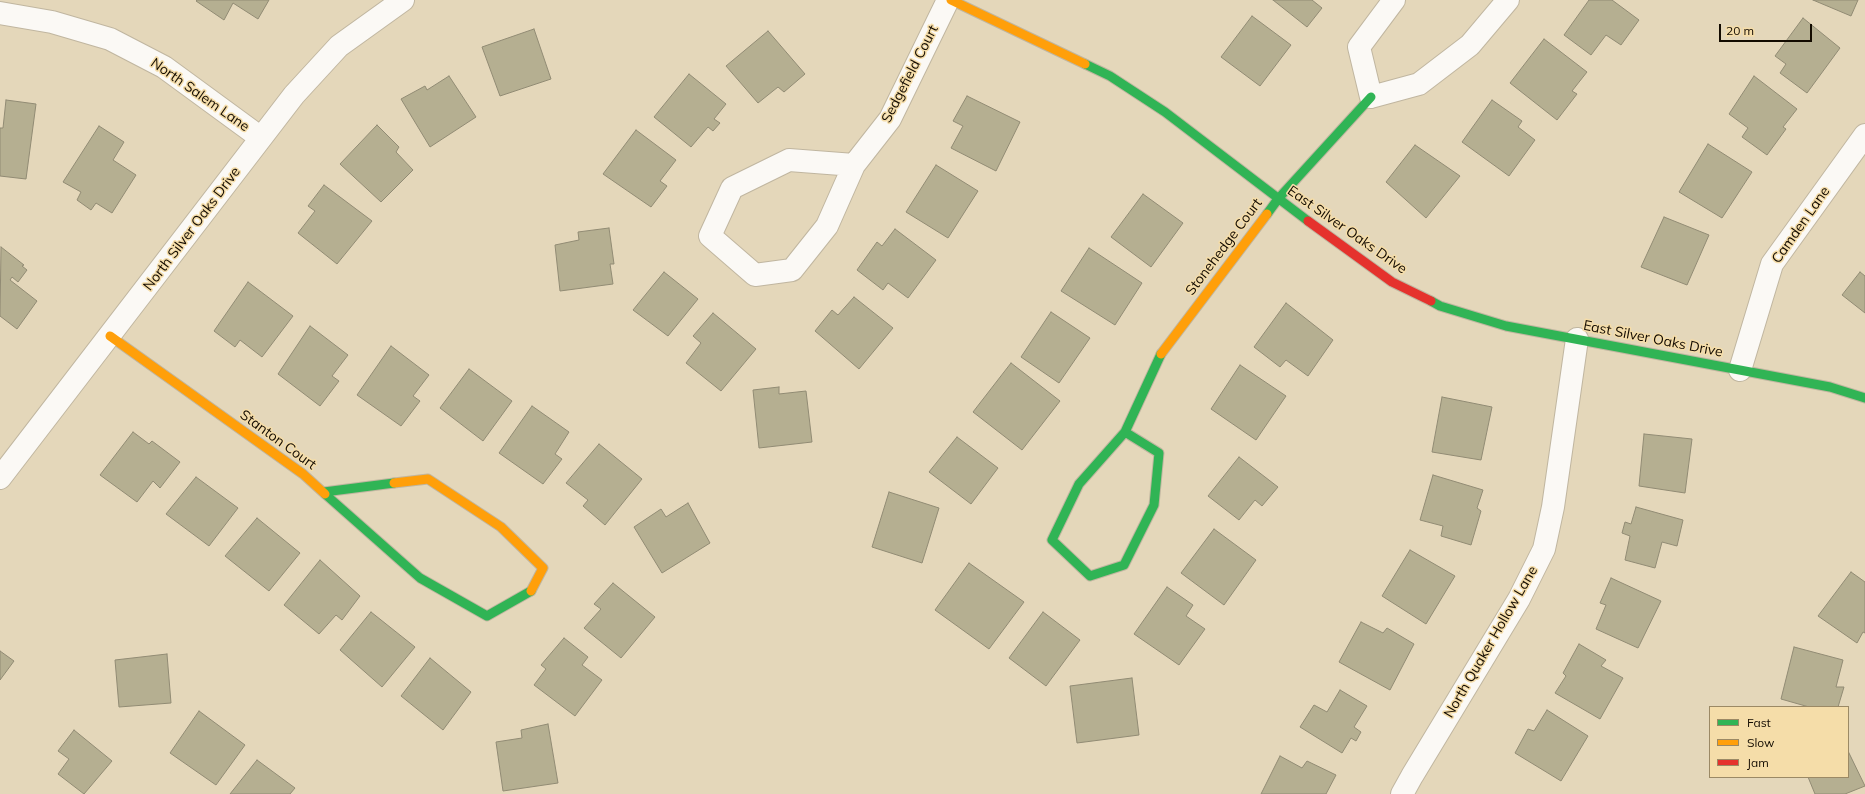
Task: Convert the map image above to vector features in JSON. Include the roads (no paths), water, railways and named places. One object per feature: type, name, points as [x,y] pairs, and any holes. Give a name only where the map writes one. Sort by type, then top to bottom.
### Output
[{"type":"street","name":"North Silver Oaks Drive","points":[[0,478],[294,96],[339,46],[403,0]]},
{"type":"street","name":"Sedgefield Court","points":[[854,165],[789,160],[732,188],[710,236],[755,275],[792,270],[827,226],[854,165],[890,118],[948,0]]},
{"type":"street","name":"East Silver Oaks Drive","points":[[951,0],[1110,76],[1165,112],[1392,282],[1440,306],[1506,326],[1830,386],[1865,398]]},
{"type":"street","points":[[1394,0],[1359,47],[1371,97],[1419,84],[1470,45],[1508,0]]},
{"type":"street","name":"North Salem Lane","points":[[0,13],[52,22],[110,39],[164,67],[261,138]]},
{"type":"street","name":"Stonehedge Court","points":[[1125,432],[1159,453],[1154,505],[1124,565],[1090,576],[1052,540],[1079,484],[1125,432],[1158,357],[1278,198],[1371,97]]},
{"type":"street","name":"Camden Lane","points":[[1740,370],[1772,264],[1865,135]]},
{"type":"street","name":"Stanton Court","points":[[110,336],[303,474],[420,578],[488,616],[530,593],[543,568],[501,527],[428,479],[324,492]]},
{"type":"street","name":"North Quaker Hollow Lane","points":[[1402,794],[1519,599],[1544,548],[1553,507],[1577,339]]}]
